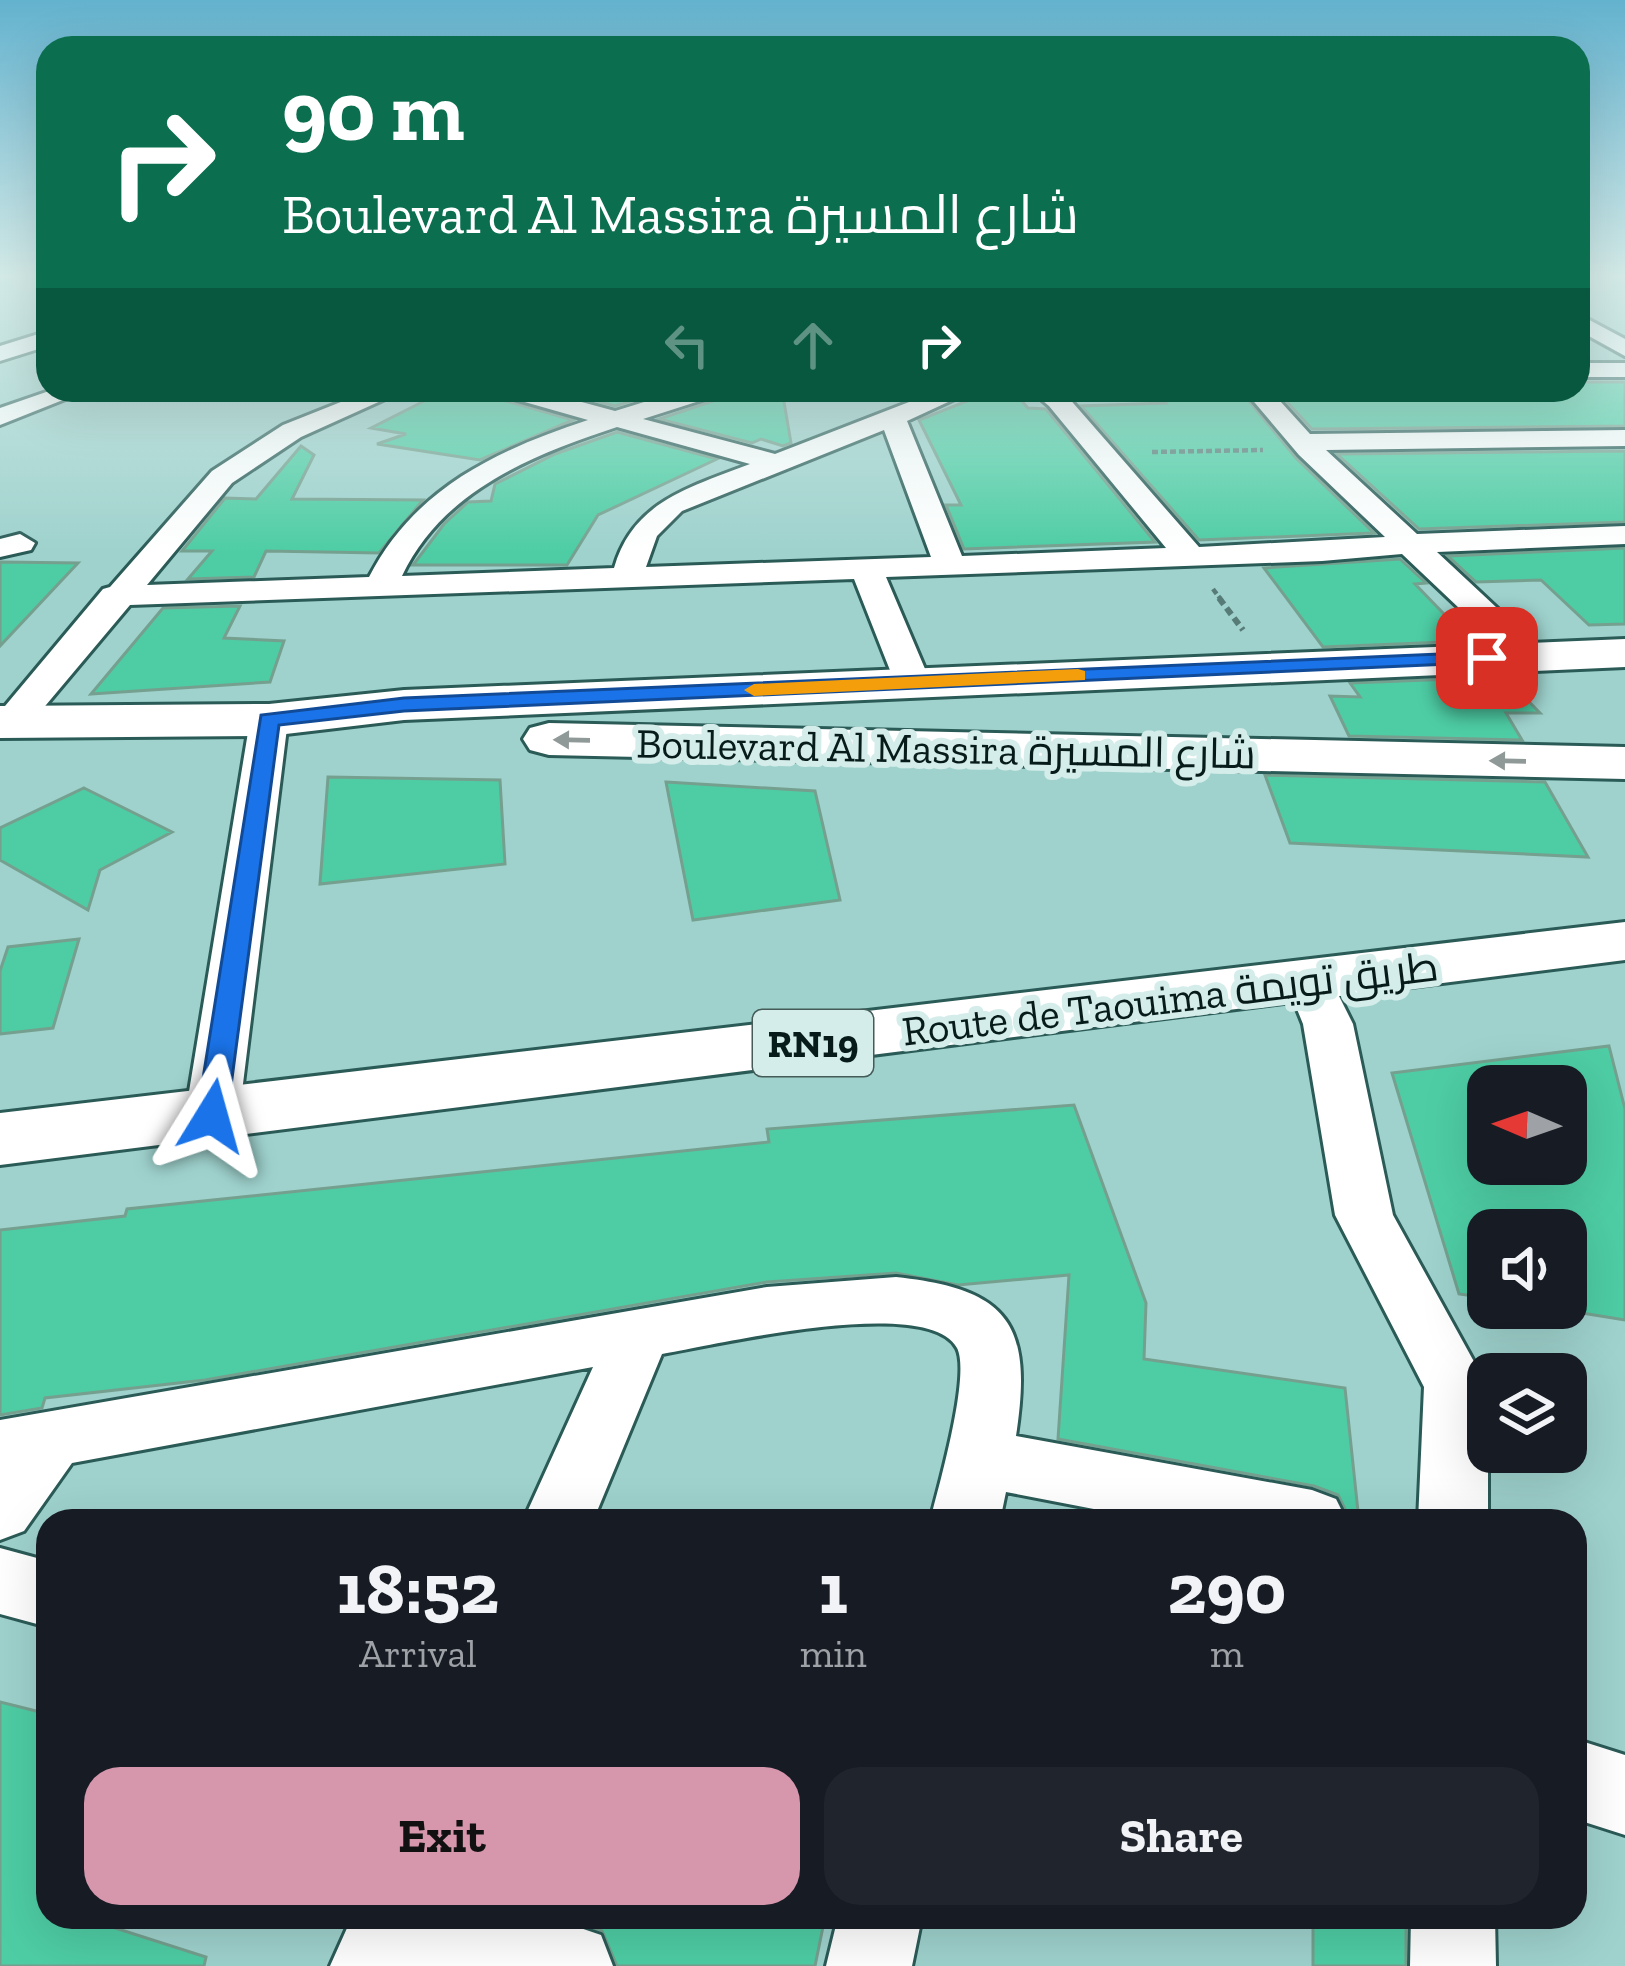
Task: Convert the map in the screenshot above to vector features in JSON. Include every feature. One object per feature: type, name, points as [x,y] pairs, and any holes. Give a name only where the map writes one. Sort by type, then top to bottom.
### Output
[{"type":"main road","name":"Boulevard Al Massira شارع المسيرة","points":[[6,722],[269,720],[404,705],[1625,653]]},
{"type":"main road","name":"Boulevard Al Massira شارع المسيرة","points":[[269,720],[390,736],[1625,763]]},
{"type":"main road","name":"Route de Taouima طريق تويمة","points":[[0,1139],[1625,941]]},
{"type":"street","points":[[1590,370],[1625,370]]},
{"type":"street","points":[[0,417],[42,402]]},
{"type":"street","points":[[6,722],[222,477],[292,431],[363,402]]},
{"type":"street","points":[[558,402],[776,463]]},
{"type":"street","points":[[381,586],[412,531],[444,499],[494,469],[674,402]]},
{"type":"street","points":[[628,577],[633,547],[648,524],[672,505],[931,402]]},
{"type":"street","points":[[1059,402],[1124,484],[1191,557]]},
{"type":"street","points":[[1267,402],[1306,446],[1528,656]]},
{"type":"street","points":[[892,417],[950,565]]},
{"type":"street","points":[[1306,446],[1625,439]]},
{"type":"street","points":[[115,596],[1191,557],[1625,535]]},
{"type":"street","points":[[866,569],[913,683]]},
{"type":"street","points":[[212,1116],[269,720]]},
{"type":"street","points":[[1310,982],[1328,1024],[1364,1214],[1456,1387],[1453,1509]]},
{"type":"street","points":[[0,1510],[26,1444],[639,1334],[835,1303],[908,1302],[964,1312],[980,1328],[991,1355],[972,1489],[1184,1509]]},
{"type":"street","points":[[563,1509],[639,1334]]},
{"type":"street","points":[[0,1581],[36,1591]]},
{"type":"street","points":[[1587,1783],[1625,1795]]},
{"type":"street","points":[[869,1966],[877,1929]]},
{"type":"street","points":[[1453,1929],[1453,1966]]},
{"type":"street","points":[[389,1934],[570,1966]]},
{"type":"path","points":[[1102,453],[1306,446]]},
{"type":"path","points":[[1191,557],[1268,666]]},
{"type":"building","points":[[1590,382],[1625,382],[1625,426],[1312,429],[1287,402],[1590,402]]},
{"type":"building","points":[[422,402],[510,402],[573,420],[480,460],[377,444],[406,434],[371,428]]},
{"type":"building","points":[[710,402],[784,402],[791,443],[783,446],[761,439],[752,443],[659,419]]},
{"type":"building","points":[[964,402],[1023,402],[1028,408],[1046,409],[1155,542],[964,549],[946,505],[961,505],[919,420]]},
{"type":"building","points":[[1250,402],[1296,458],[1374,533],[1199,540],[1081,406]]},
{"type":"building","points":[[617,432],[717,459],[598,515],[567,565],[413,565],[444,524],[468,502],[491,501],[495,484],[555,454]]},
{"type":"building","points":[[301,446],[314,455],[292,499],[423,500],[379,553],[266,551],[254,577],[188,579],[212,551],[182,551],[225,498],[256,499]]},
{"type":"building","points":[[1625,451],[1625,522],[1419,529],[1337,454]]},
{"type":"building","points":[[1625,548],[1625,624],[1589,625],[1541,580],[1476,582],[1448,556]]},
{"type":"building","points":[[1400,559],[1426,583],[1415,584],[1470,641],[1323,647],[1264,568]]},
{"type":"building","points":[[0,562],[78,563],[0,646]]},
{"type":"building","points":[[240,606],[224,638],[284,641],[270,682],[91,694],[163,608]]},
{"type":"building","points":[[1505,677],[1540,713],[1506,713],[1522,740],[1349,736],[1330,696],[1360,697],[1350,683]]},
{"type":"building","points":[[1265,775],[1545,782],[1588,857],[1290,843]]},
{"type":"building","points":[[328,777],[500,780],[505,864],[320,884]]},
{"type":"building","points":[[666,782],[815,791],[840,900],[693,920]]},
{"type":"building","points":[[84,788],[172,832],[100,870],[88,910],[0,860],[0,828]]},
{"type":"building","points":[[79,939],[53,1028],[0,1034],[0,971],[8,947]]},
{"type":"building","points":[[1609,1046],[1625,1109],[1625,1320],[1587,1314],[1587,1209],[1467,1209],[1467,1295],[1459,1294],[1392,1073]]},
{"type":"building","points":[[1074,1105],[1146,1303],[1144,1359],[1345,1388],[1358,1509],[1345,1509],[1338,1495],[1314,1486],[1058,1439],[1069,1275],[958,1285],[896,1273],[767,1282],[205,1380],[45,1398],[42,1408],[0,1415],[0,1230],[125,1216],[127,1209],[769,1142],[767,1129]]},
{"type":"building","points":[[0,1702],[36,1711],[36,1929],[118,1929],[206,1957],[204,1966],[0,1966]]},
{"type":"building","points":[[596,1929],[823,1929],[815,1966],[617,1966],[602,1931]]},
{"type":"building","points":[[1313,1929],[1406,1929],[1406,1966],[1313,1966]]},
{"type":"slow traffic","points":[[754,690],[1078,675]]},
{"type":"route","points":[[212,1116],[269,720],[404,705],[1487,658]]}]
